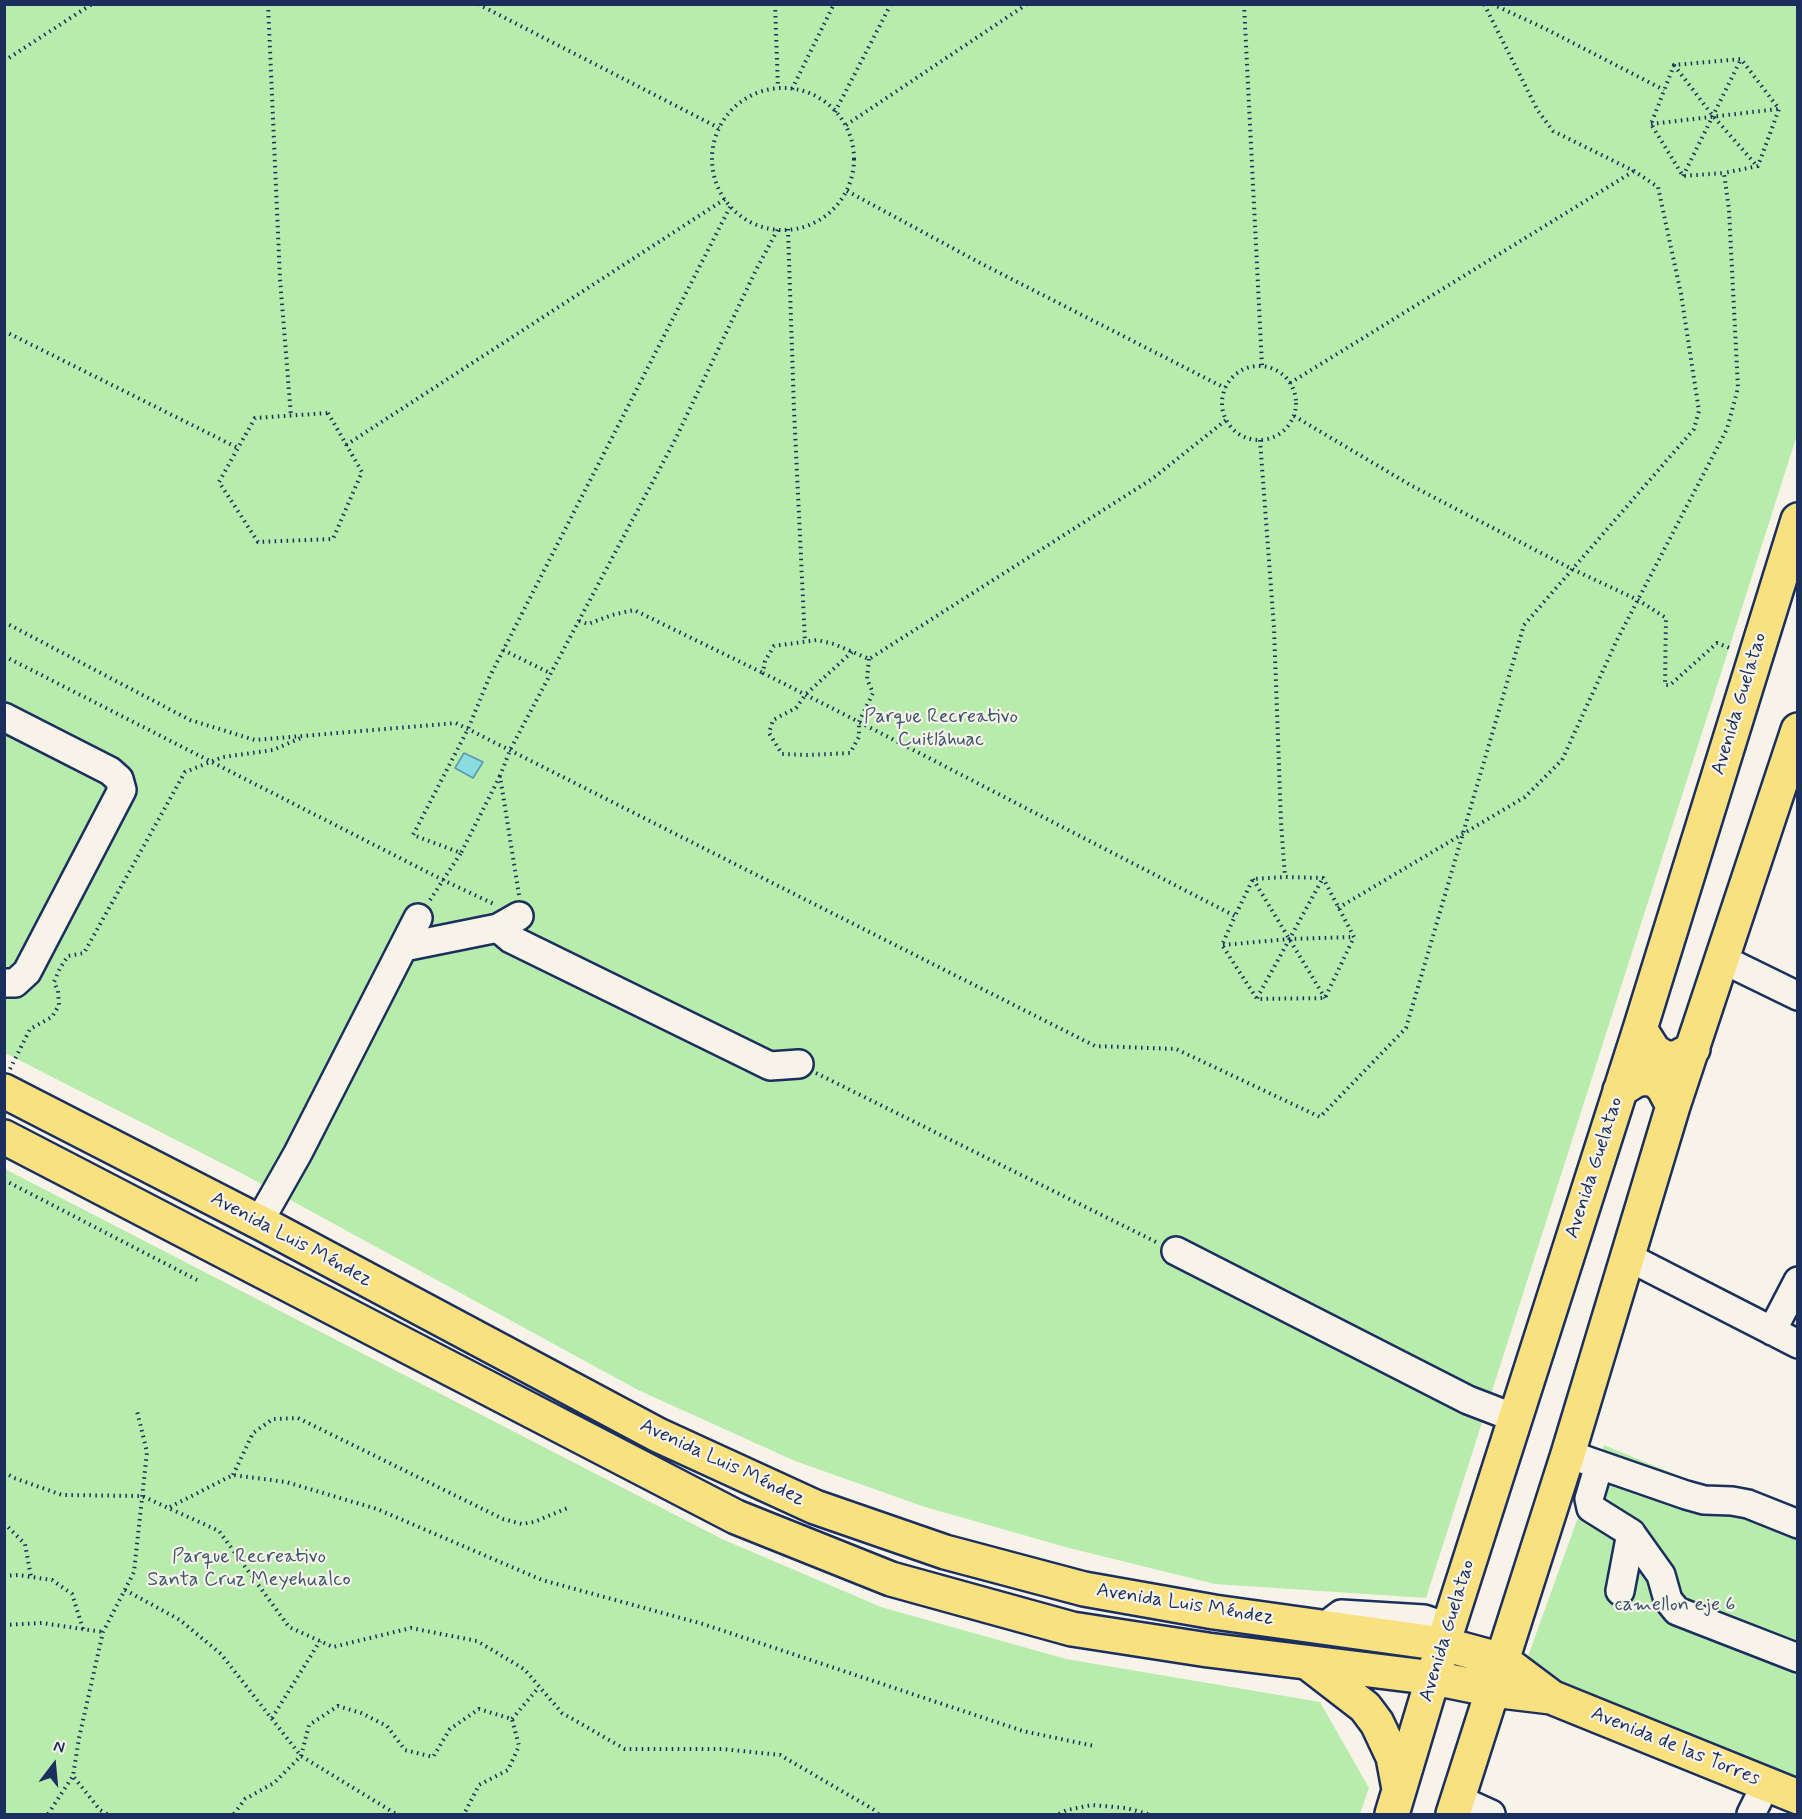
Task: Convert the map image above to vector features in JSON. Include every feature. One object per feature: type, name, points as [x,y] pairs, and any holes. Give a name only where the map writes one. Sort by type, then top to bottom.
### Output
[{"type":"main road","name":"Avenida Guelatao","points":[[1396,1803],[1443,1644],[1640,1029],[1797,520]]},
{"type":"main road","points":[[1456,1807],[1568,1454],[1673,1106],[1797,731]]},
{"type":"main road","points":[[1640,1029],[1654,1051],[1665,1058],[1676,1058],[1693,1049]]},
{"type":"main road","points":[[1620,1090],[1636,1080],[1646,1078],[1657,1081],[1673,1106]]},
{"type":"main road","name":"Avenida Luis Méndez","points":[[7,1080],[259,1222],[658,1435],[815,1507],[945,1552],[1084,1589],[1214,1612],[1443,1644],[1498,1675]]},
{"type":"main road","name":"Avenida Luis Méndez","points":[[4,1137],[736,1517],[891,1579],[1072,1629],[1208,1650],[1434,1678],[1498,1675]]},
{"type":"main road","points":[[288,1284],[309,1249]]},
{"type":"main road","points":[[378,1330],[397,1296]]},
{"type":"main road","points":[[1308,1663],[1365,1707],[1377,1723],[1394,1757],[1396,1803]]},
{"type":"main road","name":"Avenida de las Torres","points":[[1498,1675],[1797,1797]]},
{"type":"street","points":[[4,717],[110,771],[119,778],[122,790],[27,972],[15,983],[4,983]]},
{"type":"street","points":[[259,1222],[303,1143],[418,918]]},
{"type":"street","points":[[404,947],[508,922],[511,939],[770,1066],[800,1064]]},
{"type":"street","points":[[1722,959],[1797,996]]},
{"type":"street","points":[[1176,1251],[1468,1400],[1515,1418]]},
{"type":"street","points":[[1628,1257],[1797,1344]]},
{"type":"street","points":[[1772,1331],[1797,1281]]},
{"type":"street","points":[[1568,1454],[1704,1500],[1748,1504],[1797,1524]]},
{"type":"street","points":[[1599,1465],[1589,1499],[1591,1508],[1631,1533],[1661,1575],[1668,1600],[1677,1611],[1797,1658]]},
{"type":"street","points":[[1620,1591],[1631,1533]]},
{"type":"street","points":[[1751,1815],[1766,1784]]},
{"type":"street","points":[[1456,1807],[1491,1815]]},
{"type":"path","points":[[4,61],[92,4]]},
{"type":"path","points":[[268,4],[280,279],[291,416]]},
{"type":"path","points":[[478,4],[718,128]]},
{"type":"path","points":[[775,4],[778,88]]},
{"type":"path","points":[[792,88],[834,4]]},
{"type":"path","points":[[835,112],[891,4]]},
{"type":"path","points":[[846,125],[1028,4]]},
{"type":"path","points":[[1244,4],[1262,366]]},
{"type":"path","points":[[4,622],[190,720],[255,740],[456,723],[1095,1046],[1176,1049],[1320,1117],[1406,1028],[1524,625],[1694,429],[1699,411],[1681,294],[1658,187],[1634,171],[1553,131],[1538,111],[1484,4]]},
{"type":"path","points":[[1492,4],[1664,90]]},
{"type":"path","points":[[1674,65],[1741,59]]},
{"type":"path","points":[[1741,59],[1779,109]]},
{"type":"path","points":[[1683,176],[1741,59]]},
{"type":"path","points":[[1651,124],[1674,65]]},
{"type":"path","points":[[1674,65],[1713,116],[1758,166]]},
{"type":"path","points":[[792,88],[810,93],[831,106],[846,125],[853,147],[854,170],[847,191],[833,210],[814,223],[788,229],[770,229],[748,221],[730,207],[717,188],[711,165],[713,141],[718,128],[723,118],[740,101],[762,90],[792,88]]},
{"type":"path","points":[[1651,124],[1779,109]]},
{"type":"path","points":[[1758,166],[1779,109]]},
{"type":"path","points":[[1651,124],[1683,176]]},
{"type":"path","points":[[1683,176],[1724,173],[1758,166]]},
{"type":"path","points":[[1290,383],[1634,171]]},
{"type":"path","points":[[1338,908],[1524,796],[1562,760],[1617,640],[1727,429],[1738,388],[1730,210],[1724,173]]},
{"type":"path","points":[[847,191],[981,264],[1225,388]]},
{"type":"path","points":[[346,445],[725,199]]},
{"type":"path","points":[[461,853],[413,836],[468,729],[503,650],[730,207]]},
{"type":"path","points":[[418,918],[461,853],[500,776],[510,750],[675,440],[778,229]]},
{"type":"path","points":[[788,229],[794,410],[806,642]]},
{"type":"path","points":[[4,331],[238,448]]},
{"type":"path","points":[[1262,366],[1273,368],[1283,374],[1295,393],[1296,405],[1294,416],[1281,433],[1260,440],[1240,435],[1232,428],[1222,410],[1222,399],[1231,378],[1250,367],[1262,366]]},
{"type":"path","points":[[328,413],[346,445],[362,472],[333,539],[258,542],[219,482],[255,418],[328,413]]},
{"type":"path","points":[[1294,416],[1412,486],[1572,569],[1638,600],[1666,618],[1665,684],[1670,685],[1717,643],[1755,658]]},
{"type":"path","points":[[869,659],[1152,479],[1226,420]]},
{"type":"path","points":[[1260,440],[1274,628],[1285,877]]},
{"type":"path","points":[[579,621],[588,624],[634,610],[806,694],[1235,916]]},
{"type":"path","points":[[763,673],[765,661],[774,646],[817,640],[834,644],[869,659]]},
{"type":"path","points":[[503,650],[550,673]]},
{"type":"path","points":[[852,652],[806,694],[796,708],[773,720],[769,733],[782,754],[850,753],[859,737],[859,722],[873,693],[867,679],[869,659]]},
{"type":"path","points":[[7,1080],[30,1029],[52,1017],[59,1005],[58,991],[54,981],[60,968],[68,956],[84,953],[185,772],[223,757],[273,750],[307,736]]},
{"type":"path","points":[[500,776],[519,889],[508,922]]},
{"type":"path","points":[[1253,879],[1323,878]]},
{"type":"path","points":[[1323,878],[1354,938]]},
{"type":"path","points":[[1257,999],[1323,878]]},
{"type":"path","points":[[1222,945],[1253,879]]},
{"type":"path","points":[[1253,879],[1325,998]]},
{"type":"path","points":[[1222,945],[1289,939],[1354,938]]},
{"type":"path","points":[[1325,998],[1354,938]]},
{"type":"path","points":[[1222,945],[1257,999]]},
{"type":"path","points":[[1257,999],[1325,998]]},
{"type":"path","points":[[4,1180],[197,1280]]},
{"type":"path","points":[[48,1815],[73,1776],[79,1738],[103,1632],[134,1572],[147,1452],[137,1411]]},
{"type":"path","points":[[233,1475],[253,1433],[273,1419],[298,1418],[503,1519],[522,1524],[534,1522],[570,1507]]},
{"type":"path","points":[[4,1472],[14,1478],[62,1495],[142,1496],[219,1531],[290,1627],[333,1647],[411,1628],[477,1641],[524,1669],[562,1713],[625,1749],[723,1749],[780,1755],[876,1811],[878,1815]]},
{"type":"path","points":[[169,1508],[233,1475],[286,1482],[377,1509],[542,1580],[703,1624],[1023,1731],[1094,1746]]},
{"type":"path","points":[[4,1523],[25,1544],[31,1577]]},
{"type":"path","points":[[4,1576],[18,1575],[52,1580],[72,1594],[83,1629]]},
{"type":"path","points":[[125,1590],[180,1620],[220,1654],[301,1756],[396,1815]]},
{"type":"path","points":[[4,1625],[42,1623],[103,1632]]},
{"type":"path","points":[[272,1718],[320,1641]]},
{"type":"path","points":[[512,1719],[539,1687]]},
{"type":"path","points":[[234,1815],[245,1799],[274,1783],[301,1756],[309,1725],[338,1706],[362,1713],[387,1726],[405,1750],[433,1756],[450,1729],[479,1709],[512,1719]]},
{"type":"path","points":[[464,1815],[479,1785],[508,1770],[519,1746],[512,1719]]},
{"type":"path","points":[[73,1776],[106,1815]]},
{"type":"path","points":[[1059,1815],[1067,1810],[1092,1805],[1126,1808],[1148,1815]]},
{"type":"green space","name":"Parque Recreativo Cuitláhuac","points":[[4,5],[1797,5],[1797,435],[1426,1598],[1215,1584],[1069,1548],[925,1507],[795,1461],[638,1390],[241,1173],[5,1053]]},
{"type":"green space","name":"Parque Recreativo Santa Cruz Meyehualco","points":[[5,1169],[722,1539],[881,1607],[1066,1659],[1320,1702],[1369,1788],[1360,1814],[5,1814]]},
{"type":"green space","name":"camellon eje 6","points":[[1604,1445],[1797,1525],[1797,1786],[1522,1673]]},
{"type":"water","points":[[464,753],[483,762],[473,778],[455,768]]}]
